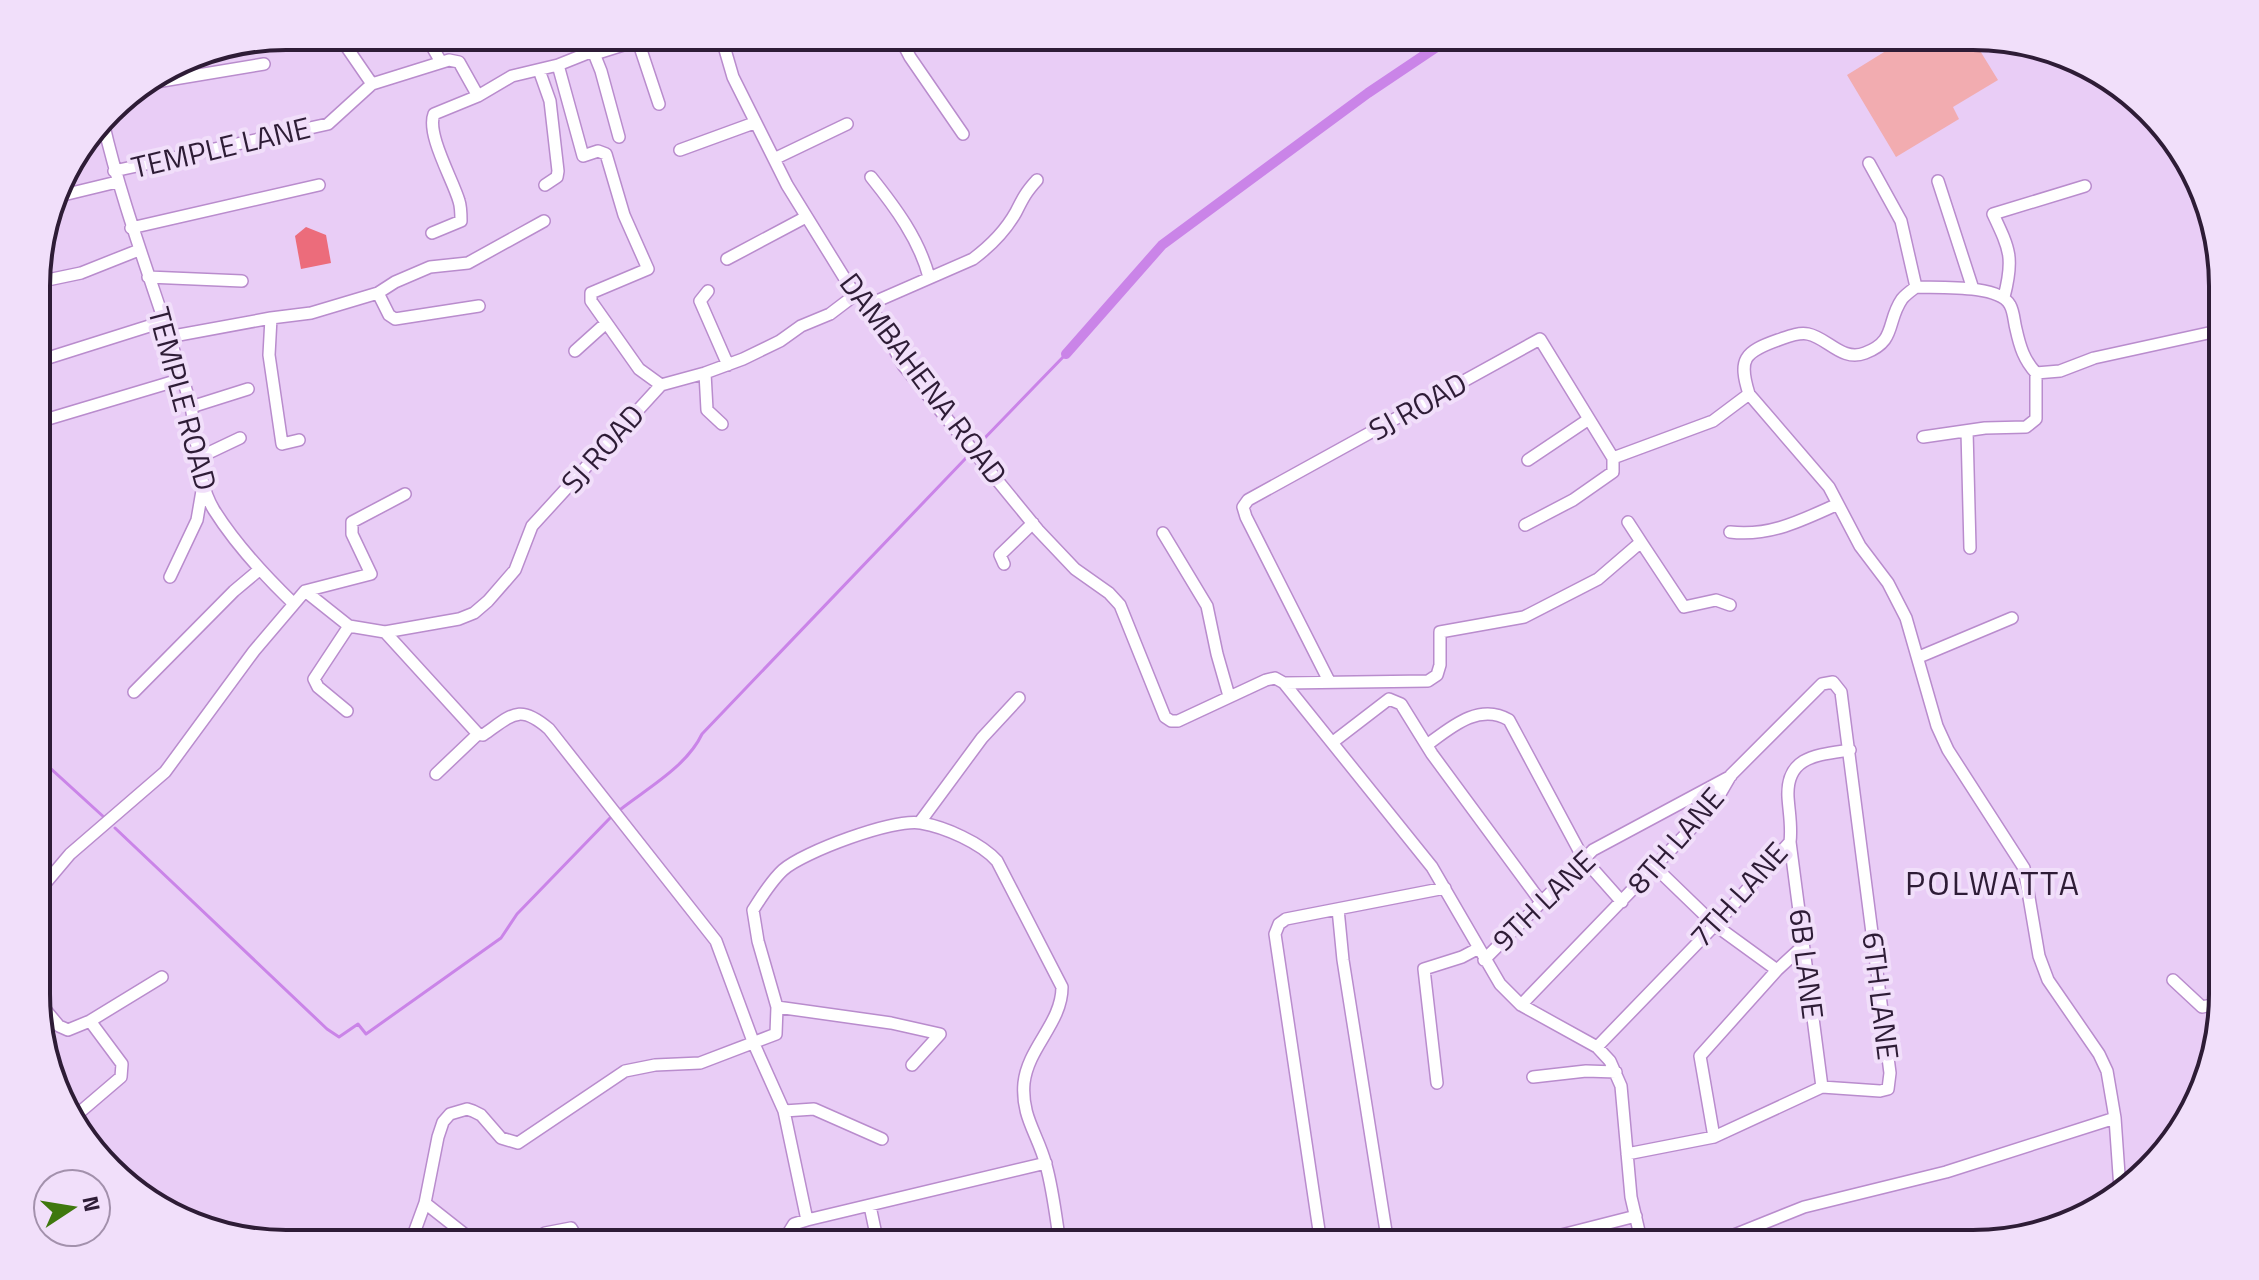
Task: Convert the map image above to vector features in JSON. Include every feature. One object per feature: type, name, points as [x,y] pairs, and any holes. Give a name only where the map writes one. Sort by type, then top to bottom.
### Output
[{"type":"street","points":[[349,50],[372,84],[441,62],[459,62],[478,96]]},
{"type":"street","points":[[434,50],[441,62]]},
{"type":"street","points":[[432,233],[461,221],[460,204],[432,120],[434,114],[478,96],[512,76],[558,65],[593,51],[608,50]]},
{"type":"street","points":[[641,50],[659,104]]},
{"type":"street","name":"DAMBAHENA ROAD","points":[[725,50],[733,77],[754,123],[806,217],[855,295],[870,304],[903,365],[1033,523],[1075,569],[1109,593],[1120,605],[1165,717],[1178,721],[1229,696]]},
{"type":"street","points":[[906,50],[963,134]]},
{"type":"street","points":[[593,51],[619,137]]},
{"type":"street","points":[[174,79],[264,64]]},
{"type":"street","points":[[558,65],[583,156],[598,151],[606,154],[624,215],[648,269],[591,293],[591,301],[639,369],[661,385]]},
{"type":"street","points":[[539,70],[550,101],[558,171],[557,177],[545,185]]},
{"type":"street","name":"TEMPLE LANE","points":[[70,192],[116,177],[328,124],[372,84]]},
{"type":"street","points":[[680,150],[754,123]]},
{"type":"street","points":[[774,159],[847,124]]},
{"type":"street","name":"TEMPLE ROAD","points":[[106,134],[131,228],[191,407],[203,485],[213,509],[259,570],[293,603]]},
{"type":"street","points":[[1869,163],[1901,221],[1916,287]]},
{"type":"street","points":[[871,177],[899,211],[929,277]]},
{"type":"street","points":[[870,304],[973,259],[987,249],[1015,214],[1023,194],[1037,180]]},
{"type":"street","points":[[1938,181],[1973,289]]},
{"type":"street","points":[[131,228],[319,185]]},
{"type":"street","points":[[2004,297],[2011,271],[2010,255],[1993,214],[2085,186]]},
{"type":"street","points":[[727,259],[806,217]]},
{"type":"street","points":[[168,337],[311,313],[378,293],[430,267],[468,263],[544,221]]},
{"type":"street","points":[[50,279],[81,273],[139,250]]},
{"type":"street","points":[[148,277],[242,281]]},
{"type":"street","points":[[1923,437],[1985,428],[2026,427],[2036,419],[2036,373],[2020,348],[2011,305],[2004,297],[1973,289],[1916,287],[1901,300],[1888,337],[1882,344],[1863,354],[1852,355],[1840,351],[1808,334],[1791,335],[1753,349],[1744,363],[1749,394],[1829,487],[1860,546],[1888,583],[1906,618],[1937,726],[1948,750],[2024,868],[2039,956],[2048,980],[2107,1071],[2115,1118],[2119,1179]]},
{"type":"street","points":[[708,291],[700,301],[728,365]]},
{"type":"street","points":[[378,293],[389,315],[395,319],[479,306]]},
{"type":"street","name":"SJ ROAD","points":[[349,626],[385,632],[459,619],[474,613],[515,570],[532,526],[661,385],[728,365],[780,341],[801,326],[830,314],[855,295]]},
{"type":"street","points":[[271,318],[269,355],[282,444],[299,440]]},
{"type":"street","points":[[50,357],[162,322]]},
{"type":"street","points":[[575,351],[605,324]]},
{"type":"street","points":[[2036,373],[2060,371],[2094,358],[2208,333]]},
{"type":"street","name":"SJ ROAD","points":[[1329,681],[1246,517],[1243,507],[1248,500],[1540,339],[1613,458]]},
{"type":"street","points":[[705,373],[707,410],[722,424]]},
{"type":"street","points":[[50,418],[182,379]]},
{"type":"street","points":[[191,407],[248,389]]},
{"type":"street","points":[[1525,525],[1573,500],[1613,472],[1613,458],[1713,421],[1749,394]]},
{"type":"street","points":[[1528,460],[1589,419]]},
{"type":"street","points":[[1967,431],[1970,548]]},
{"type":"street","points":[[200,457],[240,438]]},
{"type":"street","points":[[170,577],[197,520],[203,485]]},
{"type":"street","points":[[50,878],[70,854],[165,772],[254,651],[305,591],[371,574],[352,534],[352,522],[405,494]]},
{"type":"street","points":[[1730,532],[1752,535],[1773,531],[1838,504]]},
{"type":"street","points":[[1628,522],[1684,607],[1716,600],[1730,605]]},
{"type":"street","points":[[1004,564],[1000,555],[1033,523]]},
{"type":"street","points":[[1163,533],[1207,606],[1229,696],[1266,680],[1275,678],[1284,683],[1432,867],[1500,984],[1521,1005],[1597,1047],[1610,1061],[1621,1086],[1631,1197],[1639,1229]]},
{"type":"street","points":[[1284,683],[1428,681],[1437,675],[1440,665],[1440,632],[1524,617],[1598,579],[1641,542]]},
{"type":"street","points":[[134,692],[234,591],[259,570]]},
{"type":"street","points":[[305,591],[349,626],[314,679],[318,687],[347,711]]},
{"type":"street","points":[[1919,657],[2012,618]]},
{"type":"street","points":[[385,632],[478,734],[483,735],[513,714],[522,712],[535,717],[549,729],[716,941],[754,1044],[784,1111],[807,1220]]},
{"type":"street","name":"6TH LANE","points":[[1627,1154],[1714,1137],[1822,1087],[1884,1091],[1890,1083],[1850,750],[1841,692],[1833,682]]},
{"type":"street","name":"8TH LANE","points":[[1521,1005],[1713,806],[1731,775],[1822,684],[1833,682]]},
{"type":"street","points":[[920,822],[982,738],[1019,698]]},
{"type":"street","points":[[1333,742],[1389,699],[1401,704],[1427,745],[1541,902]]},
{"type":"street","points":[[1427,745],[1458,722],[1476,715],[1501,715],[1509,720],[1583,858],[1622,902]]},
{"type":"street","points":[[436,774],[478,734]]},
{"type":"street","name":"7TH LANE","points":[[1597,1047],[1790,842],[1789,778],[1795,767],[1804,760],[1850,750]]},
{"type":"street","name":"9TH LANE","points":[[1481,954],[1541,902],[1583,858],[1731,775]]},
{"type":"street","points":[[415,1230],[425,1203],[438,1137],[443,1122],[450,1114],[467,1109],[473,1111],[481,1115],[501,1138],[518,1143],[625,1071],[655,1065],[700,1063],[776,1034],[777,1007],[758,941],[753,910],[782,871],[798,859],[843,840],[894,825],[920,822],[987,850],[997,861],[1062,987],[1062,999],[1056,1015],[1035,1050],[1024,1080],[1023,1110],[1046,1163],[1058,1230]]},
{"type":"street","name":"6B LANE","points":[[1790,842],[1822,1087]]},
{"type":"street","points":[[1656,868],[1715,925],[1777,970]]},
{"type":"street","points":[[1319,1229],[1275,934],[1279,924],[1286,919],[1445,888]]},
{"type":"street","points":[[1338,909],[1343,960],[1386,1229]]},
{"type":"street","points":[[1714,1137],[1700,1056],[1777,970],[1803,946]]},
{"type":"street","points":[[1437,1083],[1424,969],[1481,954]]},
{"type":"street","points":[[51,1016],[63,1029],[68,1030],[90,1021],[162,977]]},
{"type":"street","points":[[2173,980],[2202,1007],[2208,1006]]},
{"type":"street","points":[[777,1007],[891,1023],[940,1034],[912,1065]]},
{"type":"street","points":[[81,1111],[121,1077],[122,1070],[122,1064],[90,1021]]},
{"type":"street","points":[[1533,1077],[1586,1071],[1616,1072]]},
{"type":"street","points":[[784,1111],[814,1109],[882,1139]]},
{"type":"street","points":[[1749,1229],[1804,1207],[1946,1172],[2115,1118]]},
{"type":"street","points":[[790,1230],[794,1224],[807,1220],[1046,1163]]},
{"type":"street","points":[[425,1203],[459,1230]]},
{"type":"street","points":[[870,1206],[875,1230]]},
{"type":"street","points":[[1584,1229],[1636,1216]]},
{"type":"shaded area","points":[[1887,50],[1973,50],[1980,50],[1998,80],[1953,107],[1959,119],[1896,157],[1847,75]]},
{"type":"shaded area","points":[[306,227],[326,235],[331,263],[301,269],[295,236]]},
{"type":"waterway","points":[[1066,354],[1162,245],[1368,93],[1432,50]]},
{"type":"waterway","points":[[978,445],[1066,354]]},
{"type":"waterway","points":[[621,809],[666,776],[687,756],[702,734],[966,458]]},
{"type":"waterway","points":[[50,768],[106,819]]},
{"type":"waterway","points":[[115,828],[339,1037],[358,1024],[366,1034],[501,938],[517,914],[610,818]]},
{"type":"district","name":"POLWATTA","points":[[1993,883]]}]
